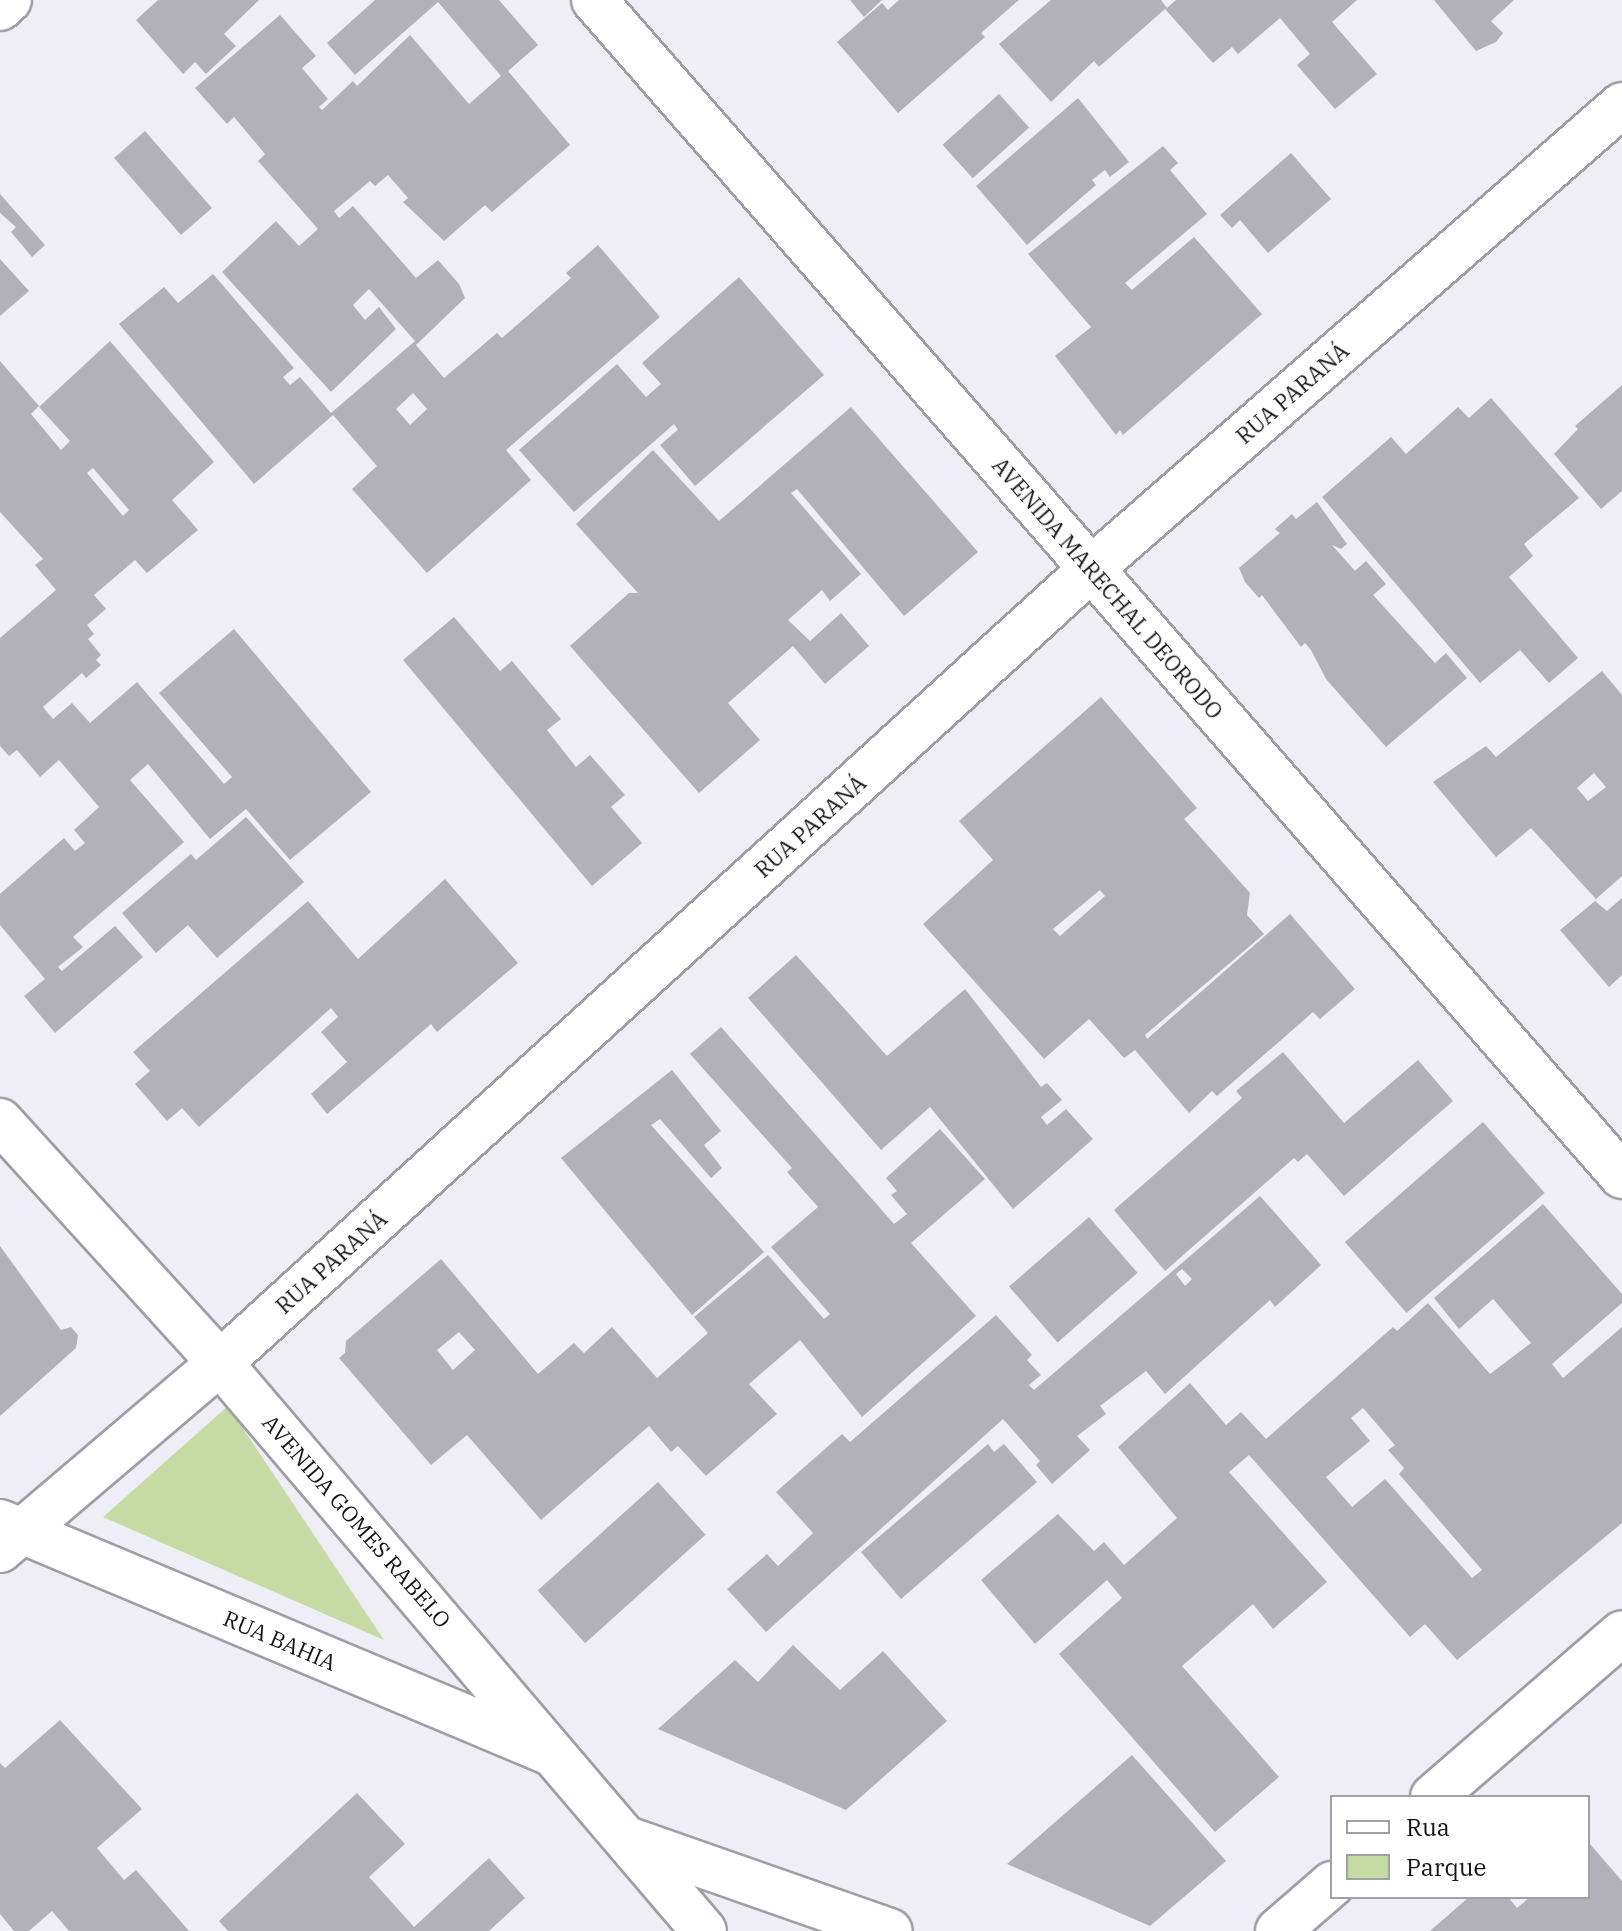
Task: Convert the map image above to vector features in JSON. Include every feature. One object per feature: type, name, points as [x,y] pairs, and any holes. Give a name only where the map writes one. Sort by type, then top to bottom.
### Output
[{"type":"street","points":[[0,8],[9,0]]},
{"type":"street","name":"AVENIDA MARECHAL DEORODO","points":[[594,0],[1622,1176]]},
{"type":"street","name":"RUA PARANÁ","points":[[7,1535],[220,1363],[1091,569],[1622,105]]},
{"type":"street","name":"AVENIDA GOMES RABELO","points":[[0,1121],[220,1363],[561,1757],[704,1931]]},
{"type":"street","name":"RUA BAHIA","points":[[7,1535],[561,1757]]},
{"type":"street","points":[[1435,1795],[1622,1633]]},
{"type":"street","points":[[630,1840],[890,1931]]},
{"type":"street","points":[[1278,1931],[1330,1886]]},
{"type":"green space","points":[[228,1406],[384,1640],[103,1517]]},
{"type":"building","points":[[158,0],[259,0],[224,34],[236,46],[206,74],[195,62],[183,74],[136,20]]},
{"type":"building","points":[[375,0],[499,0],[538,45],[508,71],[570,145],[492,212],[485,205],[444,241],[403,202],[408,198],[388,175],[375,186],[370,181],[334,211],[339,218],[353,206],[416,278],[438,260],[459,284],[465,298],[416,345],[444,378],[497,333],[502,338],[571,278],[566,273],[598,245],[660,317],[506,450],[531,480],[427,573],[352,489],[377,466],[333,415],[254,484],[119,324],[164,287],[178,303],[213,274],[294,368],[283,377],[290,385],[300,377],[331,413],[415,341],[369,289],[353,305],[365,320],[379,307],[396,329],[331,392],[222,272],[276,221],[299,246],[318,229],[258,161],[265,154],[234,117],[227,124],[195,88],[280,15],[316,56],[302,68],[328,99],[319,107],[322,110],[353,81],[357,86],[410,35],[469,104],[501,76],[438,2],[355,75],[327,43]],"holes":[[[413,393],[427,409],[410,425],[396,409]]]},
{"type":"building","points":[[850,0],[882,0],[864,17]]},
{"type":"building","points":[[899,0],[1019,0],[981,33],[985,37],[898,113],[837,42],[882,3],[888,10]]},
{"type":"building","points":[[1051,0],[1161,0],[1167,8],[1176,0],[1357,0],[1332,22],[1377,74],[1335,109],[1297,65],[1310,54],[1280,18],[1238,54],[1232,47],[1213,63],[1165,9],[1099,67],[1094,61],[1051,102],[999,44]]},
{"type":"building","points":[[1434,0],[1514,0],[1491,21],[1503,33],[1496,42],[1476,51]]},
{"type":"building","points":[[999,94],[1029,127],[973,178],[943,145]]},
{"type":"building","points":[[1078,98],[1129,162],[1110,177],[1105,170],[1092,180],[1096,185],[1027,245],[976,186]]},
{"type":"building","points":[[145,131],[212,208],[181,235],[114,158]]},
{"type":"building","points":[[1163,146],[1178,163],[1170,170],[1207,214],[1125,283],[1132,290],[1194,237],[1262,314],[1123,435],[1120,430],[1116,435],[1055,356],[1091,327],[1028,254]]},
{"type":"building","points":[[1291,153],[1331,199],[1268,253],[1240,220],[1232,228],[1220,215]]},
{"type":"building","points":[[0,194],[45,245],[32,257],[11,232],[16,227],[0,213]]},
{"type":"building","points":[[0,259],[29,291],[0,316]]},
{"type":"building","points":[[739,277],[824,375],[695,486],[660,445],[678,430],[674,424],[574,512],[519,450],[617,364],[646,397],[661,384],[642,363]]},
{"type":"building","points":[[110,341],[214,462],[172,500],[198,530],[147,573],[135,560],[94,595],[106,609],[87,625],[94,634],[88,639],[101,655],[96,660],[101,665],[86,678],[82,673],[43,707],[53,719],[72,703],[90,723],[137,682],[224,784],[232,777],[159,693],[234,629],[371,792],[290,860],[246,809],[210,839],[148,764],[130,780],[184,842],[73,937],[83,947],[58,967],[62,971],[115,926],[143,957],[55,1033],[24,996],[45,979],[0,925],[0,894],[64,838],[75,851],[85,843],[74,830],[99,807],[59,760],[40,777],[17,750],[9,756],[0,746],[0,638],[56,590],[35,565],[43,559],[0,512],[0,361],[39,406],[31,414],[61,450],[70,441],[39,407]],"holes":[[[93,468],[129,510],[123,516],[87,473]]]},
{"type":"building","points":[[1622,385],[1622,491],[1601,509],[1554,454],[1578,429],[1575,426]]},
{"type":"building","points":[[1491,398],[1579,498],[1524,544],[1533,556],[1509,577],[1578,658],[1549,683],[1520,650],[1480,683],[1322,497],[1391,437],[1406,454],[1458,407],[1469,418]]},
{"type":"building","points":[[851,407],[978,552],[904,616],[797,489],[791,493],[861,574],[830,601],[822,590],[788,620],[810,641],[841,613],[869,646],[825,684],[793,646],[728,703],[760,740],[699,793],[570,646],[629,593],[638,593],[576,524],[653,450],[719,521]]},
{"type":"building","points":[[1317,502],[1347,544],[1341,549],[1332,545],[1355,571],[1366,561],[1386,584],[1373,595],[1435,663],[1446,653],[1467,678],[1386,747],[1326,679],[1311,650],[1305,643],[1301,647],[1262,595],[1259,598],[1245,582],[1239,568],[1280,533],[1275,529],[1292,514],[1296,519]]},
{"type":"building","points":[[454,617],[500,671],[512,661],[561,719],[547,730],[576,767],[590,755],[625,795],[611,807],[642,843],[592,886],[403,660]]},
{"type":"building","points":[[1602,671],[1622,695],[1622,876],[1596,899],[1531,828],[1496,857],[1433,782],[1486,746],[1496,757]],"holes":[[[1594,773],[1606,787],[1588,801],[1577,788]]]},
{"type":"building","points":[[1101,697],[1197,808],[1184,819],[1250,893],[1247,915],[1264,934],[1145,1035],[1147,1039],[1290,914],[1355,989],[1320,1019],[1313,1012],[1217,1096],[1212,1091],[1189,1113],[1135,1050],[1124,1058],[1089,1019],[1044,1059],[923,924],[993,860],[959,821]],"holes":[[[1100,890],[1105,896],[1060,936],[1053,929]]]},
{"type":"building","points":[[246,817],[304,882],[217,958],[188,925],[156,953],[122,913],[191,854],[196,860]]},
{"type":"building","points":[[445,879],[518,963],[437,1032],[431,1024],[327,1114],[311,1094],[347,1062],[321,1032],[338,1017],[331,1008],[199,1127],[182,1108],[167,1121],[135,1084],[150,1071],[133,1052],[308,901],[358,959]]},
{"type":"building","points":[[1622,898],[1622,975],[1609,987],[1560,930],[1595,901],[1607,911]]},
{"type":"building","points":[[796,955],[887,1056],[965,989],[1041,1087],[1047,1083],[1062,1100],[1041,1117],[1047,1125],[1066,1109],[1093,1139],[1013,1209],[930,1107],[881,1150],[748,998]]},
{"type":"building","points":[[721,1027],[894,1224],[907,1214],[891,1195],[897,1191],[886,1178],[940,1129],[985,1179],[911,1243],[976,1316],[862,1417],[800,1340],[749,1384],[777,1414],[706,1476],[678,1446],[671,1452],[649,1426],[541,1520],[467,1435],[431,1465],[339,1358],[345,1353],[346,1341],[441,1259],[538,1374],[574,1343],[584,1353],[612,1327],[657,1378],[708,1333],[694,1317],[768,1255],[824,1319],[830,1314],[771,1247],[818,1207],[787,1172],[792,1168],[690,1054]],"holes":[[[459,1332],[475,1350],[453,1370],[437,1350]]]},
{"type":"building","points":[[1283,1052],[1344,1123],[1418,1060],[1453,1101],[1344,1196],[1307,1154],[1298,1162],[1294,1158],[1165,1271],[1114,1210],[1242,1098],[1236,1091]]},
{"type":"building","points":[[672,1070],[721,1131],[704,1145],[722,1168],[711,1178],[660,1119],[651,1125],[764,1252],[692,1315],[561,1158]]},
{"type":"building","points":[[1483,1122],[1545,1193],[1407,1313],[1345,1242]]},
{"type":"building","points":[[1260,1196],[1321,1265],[1275,1307],[1270,1300],[1165,1394],[1146,1371],[1100,1406],[1106,1414],[1077,1436],[1090,1450],[1052,1484],[1036,1465],[1040,1461],[1003,1419],[766,1632],[727,1589],[767,1554],[778,1566],[813,1533],[776,1492],[842,1434],[850,1442],[996,1315],[1032,1355],[1027,1360],[1041,1375],[1029,1385],[1034,1390]],"holes":[[[1182,1269],[1192,1279],[1185,1286],[1176,1274]]]},
{"type":"building","points":[[1543,1204],[1622,1294],[1622,1303],[1552,1364],[1563,1378],[1622,1327],[1622,1523],[1457,1660],[1425,1624],[1410,1637],[1249,1455],[1229,1472],[1327,1582],[1273,1629],[1253,1604],[1182,1666],[1279,1777],[1215,1832],[1059,1654],[1122,1598],[1107,1580],[1035,1644],[981,1580],[1058,1514],[1094,1551],[1104,1542],[1124,1565],[1177,1518],[1118,1447],[1190,1383],[1226,1425],[1241,1412],[1266,1439],[1393,1327],[1397,1331],[1428,1303],[1490,1374],[1531,1343],[1493,1299],[1459,1329],[1434,1298]],"holes":[[[1363,1408],[1395,1445],[1388,1450],[1404,1468],[1399,1474],[1482,1570],[1472,1578],[1385,1479],[1352,1507],[1326,1477],[1370,1441],[1351,1418]]]},
{"type":"building","points":[[1089,1217],[1138,1273],[1058,1342],[1009,1287]]},
{"type":"building","points":[[0,1246],[61,1330],[71,1327],[78,1335],[76,1348],[0,1416]]},
{"type":"building","points":[[988,1444],[994,1452],[1004,1444],[1037,1482],[901,1599],[861,1552]]},
{"type":"building","points":[[658,1482],[706,1535],[585,1643],[538,1590]]},
{"type":"building","points":[[793,1645],[840,1690],[883,1651],[947,1721],[846,1810],[658,1729],[735,1660],[758,1682]]},
{"type":"building","points":[[60,1720],[142,1809],[97,1848],[124,1880],[136,1870],[189,1931],[69,1931],[52,1911],[29,1931],[14,1931],[0,1914],[0,1763],[5,1768]]},
{"type":"building","points":[[1132,1755],[1226,1861],[1150,1926],[1007,1864]]},
{"type":"building","points":[[357,1793],[405,1844],[369,1877],[414,1927],[489,1858],[525,1898],[489,1931],[228,1931],[219,1921]]},
{"type":"building","points":[[1590,1844],[1622,1881],[1622,1931],[1430,1931],[1467,1899],[1510,1899],[1517,1908],[1528,1899],[1590,1899]]}]
